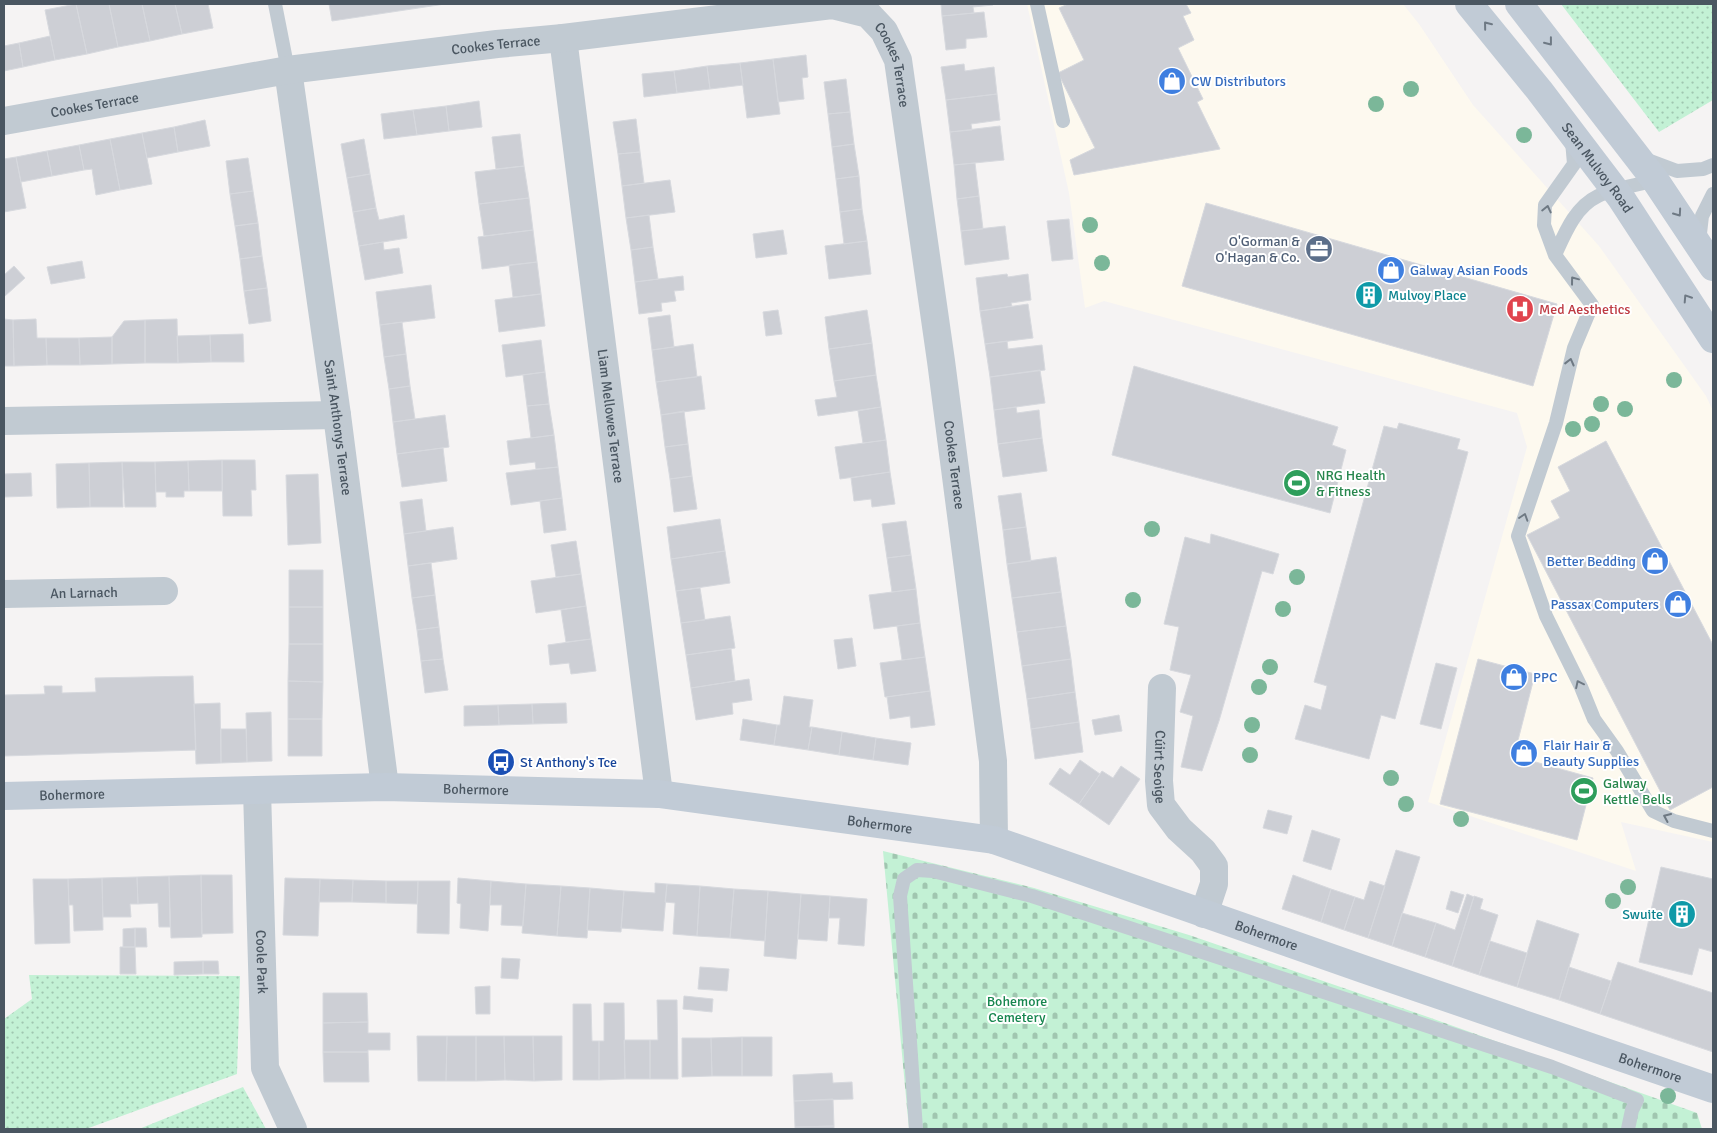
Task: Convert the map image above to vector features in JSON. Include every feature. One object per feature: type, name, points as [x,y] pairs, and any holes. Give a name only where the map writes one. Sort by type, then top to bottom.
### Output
[{"type":"main road","name":"Sean Mulvoy Road","points":[[1469,4],[1616,191],[1713,339]]},
{"type":"main road","points":[[1519,4],[1655,180],[1713,267]]},
{"type":"main road","name":"Bohermore","points":[[4,796],[385,787],[659,794],[994,840],[1713,1089]]},
{"type":"street","name":"Cookes Terrace","points":[[4,121],[288,70],[497,44],[563,38],[832,5],[868,14],[884,31],[898,60],[941,361],[993,761],[994,840]]},
{"type":"street","name":"Liam Mellowes Terrace","points":[[563,38],[659,794]]},
{"type":"street","name":"Saint Anthonys Terrace","points":[[288,70],[337,415],[385,787]]},
{"type":"street","points":[[4,421],[337,415]]},
{"type":"street","name":"An Larnach","points":[[4,594],[164,591]]},
{"type":"street","name":"Cúirt Seoige","points":[[1162,688],[1159,781],[1161,805],[1179,829],[1203,851],[1214,866],[1214,884],[1204,914]]},
{"type":"street","name":"Coole Park","points":[[257,790],[265,1068],[293,1129]]},
{"type":"lane","points":[[275,4],[288,70]]},
{"type":"lane","points":[[1037,4],[1063,121]]},
{"type":"lane","points":[[1571,132],[1574,164],[1545,205],[1544,225],[1555,255],[1592,305],[1574,348],[1556,423],[1518,536],[1546,616],[1581,687],[1594,719],[1653,812],[1674,821],[1713,831]]},
{"type":"lane","points":[[1637,156],[1677,171],[1713,166]]},
{"type":"lane","points":[[1555,255],[1566,231],[1578,212],[1588,202],[1598,196],[1655,180]]},
{"type":"lane","points":[[1699,244],[1702,216],[1713,194]]},
{"type":"lane","points":[[916,1129],[900,896],[904,879],[917,870],[934,871],[1032,896],[1552,1067],[1637,1100],[1632,1110],[1628,1129]]},
{"type":"shaded area","points":[[1027,4],[1403,4],[1419,24],[1473,105],[1599,246],[1706,396],[1713,411],[1713,842],[1621,822],[1636,871],[1428,802],[1527,447],[1517,413],[1104,301],[1085,308],[1069,193]]},
{"type":"green space","points":[[1561,4],[1713,4],[1713,100],[1659,132]]},
{"type":"green space","name":"Bohemore Cemetery","points":[[883,851],[1034,888],[1189,935],[1428,1017],[1697,1113],[1702,1129],[909,1129]]},
{"type":"green space","points":[[29,975],[240,976],[237,1074],[86,1129],[4,1129],[4,1019],[32,999]]},
{"type":"green space","points":[[243,1087],[266,1129],[139,1129]]},
{"type":"building","points":[[76,4],[87,54],[55,60],[45,10]]},
{"type":"building","points":[[76,4],[109,4],[118,47],[87,54]]},
{"type":"building","points":[[109,4],[142,4],[150,41],[118,47]]},
{"type":"building","points":[[142,4],[175,4],[182,34],[150,41]]},
{"type":"building","points":[[175,4],[208,4],[213,28],[182,34]]},
{"type":"building","points":[[329,4],[445,4],[332,21]]},
{"type":"building","points":[[941,4],[993,5],[973,7],[974,13],[942,16]]},
{"type":"building","points":[[1068,4],[1186,4],[1191,13],[1183,16],[1194,40],[1178,48],[1203,99],[1197,102],[1220,149],[1074,175],[1070,160],[1095,148],[1058,73],[1084,60],[1059,8]]},
{"type":"building","points":[[984,12],[987,37],[966,39],[966,48],[946,50],[942,16]]},
{"type":"building","points":[[50,36],[55,60],[23,67],[19,43]]},
{"type":"building","points":[[19,43],[23,67],[4,71],[4,46]]},
{"type":"building","points":[[806,55],[808,77],[802,78],[804,99],[778,102],[773,59]]},
{"type":"building","points":[[773,59],[780,114],[747,118],[740,63]]},
{"type":"building","points":[[740,63],[743,85],[710,89],[707,66]]},
{"type":"building","points":[[964,64],[965,71],[994,67],[997,94],[946,100],[941,67]]},
{"type":"building","points":[[707,66],[710,89],[677,93],[674,71]]},
{"type":"building","points":[[674,71],[677,93],[644,97],[642,74]]},
{"type":"building","points":[[846,79],[850,112],[828,114],[824,82]]},
{"type":"building","points":[[997,94],[1000,120],[971,124],[972,130],[950,132],[946,100]]},
{"type":"building","points":[[479,101],[482,127],[449,131],[446,106]]},
{"type":"building","points":[[446,106],[449,131],[417,135],[413,110]]},
{"type":"building","points":[[413,110],[417,135],[384,139],[381,114]]},
{"type":"building","points":[[850,112],[854,144],[832,147],[828,114]]},
{"type":"building","points":[[636,119],[640,152],[618,154],[613,122]]},
{"type":"building","points":[[205,120],[210,146],[178,152],[174,127]]},
{"type":"building","points":[[1000,126],[1004,160],[954,165],[950,132]]},
{"type":"building","points":[[174,127],[178,152],[147,158],[142,133]]},
{"type":"building","points":[[142,133],[152,184],[120,190],[110,139]]},
{"type":"building","points":[[520,134],[524,166],[496,169],[492,137]]},
{"type":"building","points":[[110,139],[120,190],[96,195],[92,169],[84,170],[79,145]]},
{"type":"building","points":[[364,139],[370,174],[347,178],[341,144]]},
{"type":"building","points":[[854,144],[859,176],[836,179],[832,147]]},
{"type":"building","points":[[79,145],[84,170],[52,176],[47,151]]},
{"type":"building","points":[[47,151],[52,176],[21,182],[16,157]]},
{"type":"building","points":[[640,152],[644,183],[622,186],[618,154]]},
{"type":"building","points":[[16,157],[26,208],[4,212],[4,159]]},
{"type":"building","points":[[248,158],[253,191],[230,194],[226,161]]},
{"type":"building","points":[[975,163],[979,196],[957,199],[954,165]]},
{"type":"building","points":[[524,166],[529,198],[479,204],[475,172]]},
{"type":"building","points":[[370,174],[376,208],[353,212],[347,178]]},
{"type":"building","points":[[859,176],[862,209],[840,212],[836,179]]},
{"type":"building","points":[[670,180],[675,212],[626,218],[622,186]]},
{"type":"building","points":[[253,191],[258,223],[235,226],[230,194]]},
{"type":"building","points":[[979,196],[983,229],[961,231],[957,199]]},
{"type":"building","points":[[529,198],[533,230],[484,236],[479,204]]},
{"type":"building","name":"Mulvoy Place","points":[[1206,203],[1557,304],[1533,386],[1182,286]]},
{"type":"building","points":[[376,208],[379,220],[404,215],[407,238],[359,246],[353,212]]},
{"type":"building","points":[[862,209],[867,241],[844,244],[840,212]]},
{"type":"building","points":[[649,215],[653,247],[631,250],[626,218]]},
{"type":"building","points":[[1069,219],[1073,259],[1052,261],[1047,221]]},
{"type":"building","points":[[258,223],[262,256],[240,259],[235,226]]},
{"type":"building","points":[[1005,226],[1009,259],[965,265],[961,231]]},
{"type":"building","points":[[533,230],[537,262],[482,269],[478,237]]},
{"type":"building","points":[[783,230],[787,254],[756,258],[753,234]]},
{"type":"building","points":[[867,241],[871,274],[829,279],[825,246]]},
{"type":"building","points":[[383,242],[384,250],[399,248],[403,273],[365,280],[359,246]]},
{"type":"building","points":[[653,247],[658,279],[635,282],[631,250]]},
{"type":"building","points":[[262,256],[267,288],[244,291],[240,259]]},
{"type":"building","points":[[82,261],[85,278],[51,284],[47,267]]},
{"type":"building","points":[[537,262],[541,294],[513,297],[509,265]]},
{"type":"building","points":[[14,266],[25,278],[5,296],[4,275]]},
{"type":"building","points":[[1007,274],[1008,277],[1028,274],[1031,300],[1011,303],[1012,306],[980,311],[976,278]]},
{"type":"building","points":[[683,276],[684,290],[674,291],[676,301],[661,303],[662,311],[639,314],[635,282]]},
{"type":"building","points":[[431,285],[435,318],[380,325],[376,292]]},
{"type":"building","points":[[267,288],[271,321],[249,324],[244,291]]},
{"type":"building","points":[[541,294],[545,326],[499,332],[495,300]]},
{"type":"building","points":[[1028,304],[1033,338],[985,344],[980,311]]},
{"type":"building","points":[[778,310],[782,334],[766,336],[763,312]]},
{"type":"building","points":[[867,310],[872,343],[829,349],[825,317]]},
{"type":"building","points":[[670,315],[674,347],[652,350],[648,318]]},
{"type":"building","points":[[4,319],[13,320],[14,366],[4,366]]},
{"type":"building","points":[[36,319],[37,338],[46,338],[47,365],[14,366],[13,320]]},
{"type":"building","points":[[177,319],[178,363],[145,363],[145,320]]},
{"type":"building","points":[[145,320],[145,363],[112,364],[112,337],[124,321]]},
{"type":"building","points":[[402,322],[406,354],[384,357],[380,325]]},
{"type":"building","points":[[243,334],[244,362],[211,362],[210,335]]},
{"type":"building","points":[[210,335],[211,362],[178,363],[177,336]]},
{"type":"building","points":[[112,337],[112,364],[80,365],[79,338]]},
{"type":"building","points":[[46,338],[79,338],[80,365],[47,365]]},
{"type":"building","points":[[541,340],[545,372],[506,377],[502,345]]},
{"type":"building","points":[[1007,341],[1008,349],[1042,345],[1045,370],[990,377],[985,344]]},
{"type":"building","points":[[872,343],[876,375],[834,381],[829,349]]},
{"type":"building","points":[[693,344],[697,377],[656,382],[652,350]]},
{"type":"building","points":[[406,354],[410,386],[389,389],[384,357]]},
{"type":"building","points":[[1134,366],[1338,427],[1332,445],[1346,450],[1330,513],[1112,455]]},
{"type":"building","points":[[1040,370],[1045,403],[994,410],[990,377]]},
{"type":"building","points":[[545,372],[549,404],[527,406],[523,375]]},
{"type":"building","points":[[876,375],[881,407],[818,416],[815,400],[837,397],[834,381]]},
{"type":"building","points":[[701,376],[705,409],[661,415],[656,382]]},
{"type":"building","points":[[410,386],[415,419],[393,422],[389,389]]},
{"type":"building","points":[[549,404],[554,435],[531,438],[527,406]]},
{"type":"building","points":[[881,407],[886,440],[863,443],[858,411]]},
{"type":"building","points":[[1016,407],[1017,413],[1039,410],[1042,438],[998,444],[994,410]]},
{"type":"building","points":[[684,411],[688,444],[665,447],[661,415]]},
{"type":"building","points":[[445,415],[449,447],[397,454],[393,422]]},
{"type":"building","points":[[1399,423],[1460,439],[1457,449],[1468,452],[1395,719],[1381,715],[1369,759],[1295,739],[1305,705],[1321,710],[1327,686],[1314,682],[1384,426],[1397,429]]},
{"type":"building","points":[[554,435],[558,467],[536,469],[535,462],[510,465],[507,441]]},
{"type":"building","points":[[1042,438],[1047,471],[1003,477],[998,444]]},
{"type":"building","points":[[886,440],[890,472],[840,479],[835,447]]},
{"type":"building","points":[[1606,441],[1713,645],[1713,787],[1670,810],[1527,535],[1560,518],[1551,501],[1570,491],[1558,467]]},
{"type":"building","points":[[688,444],[692,476],[670,479],[665,447]]},
{"type":"building","points":[[443,448],[447,481],[402,487],[397,454]]},
{"type":"building","points":[[222,460],[255,460],[256,490],[251,490],[252,516],[223,516]]},
{"type":"building","points":[[222,460],[222,491],[189,491],[188,461]]},
{"type":"building","points":[[188,461],[189,491],[184,491],[184,497],[166,497],[166,492],[156,492],[155,462]]},
{"type":"building","points":[[122,462],[155,462],[156,507],[125,507]]},
{"type":"building","points":[[122,462],[123,507],[90,507],[89,463]]},
{"type":"building","points":[[89,463],[90,507],[57,508],[56,464]]},
{"type":"building","points":[[558,467],[562,498],[511,505],[506,473]]},
{"type":"building","points":[[890,472],[895,504],[872,507],[871,499],[854,501],[851,478]]},
{"type":"building","points":[[31,473],[32,496],[4,497],[4,474]]},
{"type":"building","points":[[318,474],[321,543],[288,545],[286,475]]},
{"type":"building","points":[[692,476],[697,509],[674,512],[670,479]]},
{"type":"building","points":[[1021,493],[1026,527],[1003,530],[998,496]]},
{"type":"building","points":[[562,498],[566,530],[544,533],[540,501]]},
{"type":"building","points":[[422,499],[426,531],[404,534],[400,502]]},
{"type":"building","points":[[720,519],[725,551],[671,559],[667,527]]},
{"type":"building","points":[[906,521],[911,555],[887,558],[882,524]]},
{"type":"building","points":[[453,527],[457,559],[408,566],[404,534]]},
{"type":"building","points":[[1026,527],[1031,561],[1007,564],[1003,530]]},
{"type":"building","points":[[1211,534],[1279,554],[1273,574],[1262,571],[1219,721],[1202,771],[1181,767],[1193,716],[1180,712],[1191,675],[1170,670],[1179,627],[1164,624],[1185,537],[1210,544]]},
{"type":"building","points":[[576,541],[581,574],[556,577],[551,545]]},
{"type":"building","points":[[725,551],[730,583],[676,591],[671,559]]},
{"type":"building","points":[[911,555],[916,589],[892,592],[887,558]]},
{"type":"building","points":[[1056,557],[1061,592],[1012,598],[1007,564]]},
{"type":"building","points":[[431,563],[435,595],[412,598],[408,566]]},
{"type":"building","points":[[289,570],[323,570],[323,607],[289,607]]},
{"type":"building","points":[[581,574],[586,606],[536,613],[531,581]]},
{"type":"building","points":[[700,588],[705,620],[681,623],[676,591]]},
{"type":"building","points":[[916,589],[920,623],[874,629],[869,595]]},
{"type":"building","points":[[1061,592],[1066,626],[1017,632],[1012,598]]},
{"type":"building","points":[[435,595],[439,627],[417,630],[412,598]]},
{"type":"building","points":[[586,606],[591,639],[566,642],[561,610]]},
{"type":"building","points":[[289,607],[323,607],[323,644],[289,644]]},
{"type":"building","points":[[730,616],[735,648],[686,655],[681,623]]},
{"type":"building","points":[[920,623],[925,657],[902,660],[897,626]]},
{"type":"building","points":[[1066,626],[1071,659],[1022,666],[1017,632]]},
{"type":"building","points":[[439,627],[443,659],[421,661],[417,630]]},
{"type":"building","points":[[852,638],[856,666],[838,669],[834,640]]},
{"type":"building","points":[[591,639],[596,671],[571,674],[569,663],[550,665],[548,645]]},
{"type":"building","points":[[289,644],[323,644],[323,682],[288,681]]},
{"type":"building","points":[[731,649],[735,681],[691,688],[686,655]]},
{"type":"building","points":[[925,657],[930,691],[885,697],[880,663]]},
{"type":"building","points":[[443,659],[448,690],[425,693],[421,661]]},
{"type":"building","points":[[1071,659],[1075,692],[1027,699],[1022,666]]},
{"type":"building","points":[[1478,659],[1535,674],[1514,756],[1593,778],[1577,840],[1440,804]]},
{"type":"building","points":[[1436,663],[1457,668],[1441,729],[1420,724]]},
{"type":"building","points":[[193,676],[196,750],[4,756],[4,695],[45,694],[44,686],[62,686],[62,693],[96,692],[95,678]]},
{"type":"building","points":[[749,679],[752,700],[732,703],[733,714],[696,720],[691,688]]},
{"type":"building","points":[[288,681],[323,682],[322,719],[288,719]]},
{"type":"building","points":[[930,691],[935,725],[911,728],[910,716],[890,719],[887,697]]},
{"type":"building","points":[[1075,692],[1079,722],[1031,729],[1027,699]]},
{"type":"building","points":[[784,696],[813,700],[809,727],[812,727],[808,750],[774,745],[777,725],[780,725]]},
{"type":"building","points":[[220,703],[221,763],[196,764],[194,704]]},
{"type":"building","points":[[566,703],[567,723],[533,724],[532,704]]},
{"type":"building","points":[[532,704],[533,724],[499,725],[498,705]]},
{"type":"building","points":[[498,705],[499,725],[464,726],[464,706]]},
{"type":"building","points":[[271,712],[272,761],[247,762],[246,713]]},
{"type":"building","points":[[1119,715],[1122,731],[1095,735],[1092,720]]},
{"type":"building","points":[[288,719],[322,719],[322,756],[288,756]]},
{"type":"building","points":[[743,719],[777,725],[774,745],[740,740]]},
{"type":"building","points":[[1079,722],[1083,752],[1035,759],[1031,729]]},
{"type":"building","points":[[812,727],[842,732],[839,755],[808,750]]},
{"type":"building","points":[[221,729],[246,729],[247,762],[221,763]]},
{"type":"building","points":[[842,732],[876,738],[873,760],[839,755]]},
{"type":"building","points":[[876,738],[911,743],[908,765],[873,760]]},
{"type":"building","points":[[1080,760],[1100,774],[1079,804],[1049,784],[1060,768],[1070,775]]},
{"type":"building","points":[[1121,766],[1140,779],[1109,825],[1079,804],[1102,771],[1113,778]]},
{"type":"building","points":[[1268,810],[1292,816],[1287,834],[1263,828]]},
{"type":"building","points":[[1312,830],[1340,839],[1331,870],[1303,861]]},
{"type":"building","points":[[1396,850],[1420,857],[1392,946],[1368,938]]},
{"type":"building","name":"Swuite","points":[[1661,867],[1713,879],[1713,952],[1699,948],[1692,975],[1639,962]]},
{"type":"building","points":[[201,875],[202,937],[171,938],[169,876]]},
{"type":"building","points":[[201,875],[232,875],[233,933],[202,934]]},
{"type":"building","points":[[1293,875],[1331,889],[1321,922],[1282,909]]},
{"type":"building","points":[[169,876],[170,927],[159,927],[158,903],[138,904],[137,877]]},
{"type":"building","points":[[137,877],[138,904],[130,904],[131,917],[103,917],[102,878]]},
{"type":"building","points":[[102,878],[103,930],[74,931],[73,905],[69,905],[68,879]]},
{"type":"building","points":[[285,878],[320,879],[318,936],[283,935]]},
{"type":"building","points":[[458,878],[491,881],[488,931],[460,928],[461,904],[457,903]]},
{"type":"building","points":[[33,879],[68,879],[70,943],[35,944]]},
{"type":"building","points":[[320,879],[353,880],[352,902],[319,902]]},
{"type":"building","points":[[353,880],[386,881],[386,903],[352,902]]},
{"type":"building","points":[[386,881],[418,881],[417,904],[386,903]]},
{"type":"building","points":[[418,881],[450,881],[449,934],[417,933]]},
{"type":"building","points":[[491,881],[526,884],[523,926],[501,925],[502,905],[490,905]]},
{"type":"building","points":[[1370,881],[1385,886],[1368,938],[1344,930],[1355,897],[1364,900]]},
{"type":"building","points":[[655,883],[667,884],[663,931],[621,928],[624,891],[655,893]]},
{"type":"building","points":[[526,884],[561,886],[557,936],[522,933]]},
{"type":"building","points":[[667,884],[700,886],[697,936],[673,934],[675,903],[665,902]]},
{"type":"building","points":[[561,886],[590,888],[587,938],[557,936]]},
{"type":"building","points":[[700,886],[734,889],[730,938],[697,936]]},
{"type":"building","points":[[590,888],[624,891],[621,932],[587,930]]},
{"type":"building","points":[[734,889],[768,891],[765,941],[730,938]]},
{"type":"building","points":[[1331,889],[1355,897],[1344,930],[1321,922]]},
{"type":"building","points":[[768,891],[801,894],[796,959],[764,956]]},
{"type":"building","points":[[1451,891],[1464,895],[1458,913],[1446,909]]},
{"type":"building","points":[[801,894],[830,896],[827,941],[798,939]]},
{"type":"building","points":[[1467,894],[1474,897],[1452,966],[1425,957],[1436,923],[1455,930]]},
{"type":"building","points":[[830,896],[867,899],[864,946],[838,944],[840,918],[829,918]]},
{"type":"building","points":[[1474,896],[1483,899],[1480,909],[1498,915],[1479,975],[1452,966]]},
{"type":"building","points":[[1402,913],[1436,923],[1425,957],[1392,946]]},
{"type":"building","points":[[1537,920],[1579,934],[1559,1000],[1517,987]]},
{"type":"building","points":[[135,928],[146,928],[147,947],[135,947]]},
{"type":"building","points":[[135,928],[135,947],[123,947],[123,929]]},
{"type":"building","points":[[1490,941],[1527,953],[1517,987],[1479,975]]},
{"type":"building","points":[[120,947],[135,947],[136,974],[120,974]]},
{"type":"building","points":[[502,958],[520,959],[518,979],[501,978]]},
{"type":"building","points":[[203,961],[218,961],[219,974],[203,974]]},
{"type":"building","points":[[203,961],[203,974],[174,975],[174,962]]},
{"type":"building","points":[[1618,962],[1713,993],[1713,1052],[1600,1014]]},
{"type":"building","points":[[700,967],[729,969],[727,991],[698,989]]},
{"type":"building","points":[[1569,967],[1611,981],[1600,1014],[1559,1000]]},
{"type":"building","points":[[490,986],[490,1014],[476,1014],[475,987]]},
{"type":"building","points":[[323,993],[367,993],[368,1022],[323,1023]]},
{"type":"building","points":[[684,996],[713,999],[712,1012],[683,1009]]},
{"type":"building","points":[[657,1000],[677,1000],[678,1079],[650,1079],[650,1040],[658,1040]]},
{"type":"building","points":[[604,1003],[624,1003],[625,1079],[599,1080],[599,1041],[604,1041]]},
{"type":"building","points":[[573,1004],[591,1004],[592,1041],[599,1041],[599,1080],[573,1080]]},
{"type":"building","points":[[368,1022],[368,1033],[390,1033],[390,1050],[323,1052],[323,1023]]},
{"type":"building","points":[[417,1036],[447,1036],[446,1081],[418,1081]]},
{"type":"building","points":[[447,1036],[476,1036],[476,1081],[446,1081]]},
{"type":"building","points":[[476,1036],[504,1036],[505,1080],[476,1081]]},
{"type":"building","points":[[504,1036],[533,1036],[534,1081],[505,1080]]},
{"type":"building","points":[[533,1036],[562,1036],[562,1080],[534,1081]]},
{"type":"building","points":[[742,1037],[772,1037],[772,1076],[742,1076]]},
{"type":"building","points":[[742,1037],[742,1076],[712,1076],[711,1038]]},
{"type":"building","points":[[682,1038],[711,1038],[712,1076],[682,1077]]},
{"type":"building","points":[[624,1040],[650,1040],[650,1079],[625,1079]]},
{"type":"building","points":[[323,1052],[368,1052],[369,1082],[324,1082]]},
{"type":"building","points":[[832,1073],[833,1083],[852,1082],[853,1099],[794,1101],[793,1075]]},
{"type":"building","points":[[833,1099],[834,1126],[795,1127],[794,1101]]},
{"type":"building","points":[[834,1126],[834,1129],[795,1129],[795,1127]]},
{"type":"place","name":"CW Distributors","points":[[1172,81]]},
{"type":"place","name":"O'Gorman & O'Hagan & Co.","points":[[1319,249]]},
{"type":"place","name":"Galway Asian Foods","points":[[1391,270]]},
{"type":"place","name":"Mulvoy Place","points":[[1369,295]]},
{"type":"place","name":"Med Aesthetics","points":[[1520,309]]},
{"type":"place","name":"NRG Health & Fitness","points":[[1297,483]]},
{"type":"place","name":"Better Bedding","points":[[1655,561]]},
{"type":"place","name":"Passax Computers","points":[[1678,604]]},
{"type":"place","name":"PPC","points":[[1514,677]]},
{"type":"place","name":"Flair Hair & Beauty Supplies","points":[[1524,753]]},
{"type":"place","name":"St Anthony's Tce","points":[[501,762]]},
{"type":"place","name":"Galway Kettle Bells","points":[[1584,791]]},
{"type":"place","name":"Swuite","points":[[1682,914]]}]
